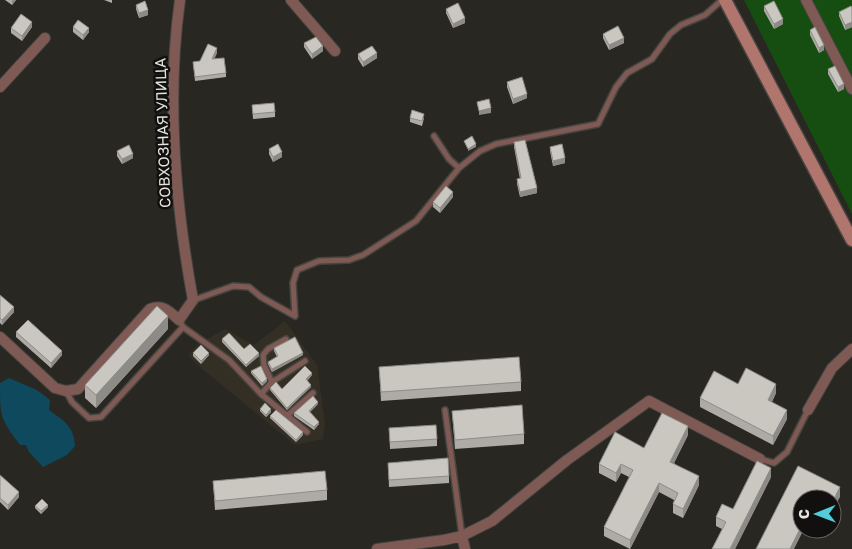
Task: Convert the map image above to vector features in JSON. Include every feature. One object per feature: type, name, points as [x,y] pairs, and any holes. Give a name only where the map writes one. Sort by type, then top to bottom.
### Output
[{"type":"main road","points":[[724,0],[852,240]]},
{"type":"street","name":"СОВХОЗНАЯ УЛИЦА","points":[[180,0],[174,44],[176,180],[193,300]]},
{"type":"street","points":[[292,0],[335,51]]},
{"type":"street","points":[[806,0],[852,89]]},
{"type":"street","points":[[0,86],[45,38]]},
{"type":"street","points":[[0,337],[55,388],[66,391],[78,389],[150,309],[158,306],[166,308],[181,323],[193,300]]},
{"type":"street","points":[[808,410],[832,368],[852,349]]},
{"type":"street","points":[[377,549],[462,536],[492,521],[567,460],[649,401],[760,459]]},
{"type":"street","points":[[462,536],[465,549]]},
{"type":"lane","points":[[193,300],[233,286],[249,287],[260,296],[296,316],[293,283],[297,270],[319,261],[349,260],[363,255],[416,221],[459,168],[480,152],[496,144],[598,124],[616,87],[627,73],[652,59],[670,34],[705,14],[724,0]]},
{"type":"lane","points":[[434,136],[449,159],[459,168]]},
{"type":"lane","points":[[66,391],[72,402],[89,418],[100,417],[181,323],[229,360],[261,394],[307,432]]},
{"type":"lane","points":[[272,382],[264,365],[263,355],[268,349],[286,339]]},
{"type":"lane","points":[[261,394],[272,382],[305,361]]},
{"type":"lane","points":[[288,415],[313,393]]},
{"type":"lane","points":[[445,410],[462,536]]},
{"type":"lane","points":[[760,459],[774,463],[787,452],[808,410]]},
{"type":"shaded area","points":[[285,321],[317,365],[325,423],[323,439],[295,445],[201,368],[188,355],[198,344],[225,329],[254,345]]},
{"type":"green space","points":[[744,0],[852,0],[852,214]]},
{"type":"water","points":[[9,378],[37,390],[50,400],[49,410],[64,421],[73,433],[75,446],[67,455],[43,467],[29,452],[26,445],[20,445],[2,417],[0,383]]},
{"type":"building","points":[[145,1],[148,10],[139,13],[136,5]]},
{"type":"building","points":[[774,1],[783,19],[774,24],[764,6]]},
{"type":"building","points":[[458,3],[465,18],[453,24],[446,9]]},
{"type":"building","points":[[851,6],[852,22],[845,25],[839,12]]},
{"type":"building","points":[[21,14],[32,22],[22,36],[11,28]]},
{"type":"building","points":[[78,20],[89,28],[83,35],[73,27]]},
{"type":"building","points":[[618,26],[624,38],[609,45],[603,34]]},
{"type":"building","points":[[815,27],[824,45],[819,48],[810,30]]},
{"type":"building","points":[[316,37],[323,46],[312,54],[304,43]]},
{"type":"building","points":[[208,44],[217,48],[212,59],[224,58],[226,73],[195,77],[193,62],[200,61]]},
{"type":"building","points":[[372,46],[377,53],[363,62],[358,54]]},
{"type":"building","points":[[835,66],[844,84],[838,87],[828,69]]},
{"type":"building","points":[[522,77],[527,94],[513,99],[507,82]]},
{"type":"building","points":[[489,99],[491,108],[479,111],[477,102]]},
{"type":"building","points":[[274,103],[275,112],[253,114],[252,105]]},
{"type":"building","points":[[412,110],[424,114],[422,121],[410,118]]},
{"type":"building","points":[[472,136],[476,144],[468,149],[464,141]]},
{"type":"building","points":[[525,140],[537,188],[520,192],[517,179],[521,178],[514,142]]},
{"type":"building","points":[[278,144],[282,152],[273,157],[269,149]]},
{"type":"building","points":[[562,144],[565,158],[553,161],[550,147]]},
{"type":"building","points":[[129,145],[133,154],[122,159],[117,151]]},
{"type":"building","points":[[446,186],[453,192],[440,208],[433,202]]},
{"type":"building","points":[[0,295],[14,307],[2,320],[0,318]]},
{"type":"building","points":[[157,306],[168,316],[96,395],[85,385]]},
{"type":"building","points":[[28,320],[62,351],[51,363],[16,332]]},
{"type":"building","points":[[229,333],[244,349],[250,344],[259,353],[246,365],[222,339]]},
{"type":"building","points":[[295,337],[303,353],[272,369],[268,362],[278,356],[274,348]]},
{"type":"building","points":[[201,345],[209,353],[201,361],[193,353]]},
{"type":"building","points":[[519,357],[521,382],[381,392],[379,367]]},
{"type":"building","points":[[261,366],[267,379],[262,383],[251,371]]},
{"type":"building","points":[[305,366],[312,373],[306,379],[311,385],[287,408],[270,388],[276,382],[282,389]]},
{"type":"building","points":[[746,368],[776,384],[768,400],[787,410],[773,436],[700,398],[714,371],[738,384]]},
{"type":"building","points":[[313,396],[318,402],[309,411],[319,422],[314,427],[294,413]]},
{"type":"building","points":[[265,403],[271,409],[266,415],[260,409]]},
{"type":"building","points":[[522,405],[524,434],[455,440],[452,411]]},
{"type":"building","points":[[276,410],[303,432],[296,440],[270,416]]},
{"type":"building","points":[[662,413],[688,426],[670,462],[699,476],[683,509],[673,504],[678,493],[659,483],[630,540],[604,527],[633,470],[621,464],[616,473],[599,464],[615,432],[644,448]]},
{"type":"building","points":[[436,425],[437,439],[390,442],[389,428]]},
{"type":"building","points":[[448,458],[449,476],[389,480],[388,463]]},
{"type":"building","points":[[757,461],[771,468],[730,549],[712,549],[726,522],[716,517],[722,504],[733,509]]},
{"type":"building","points":[[798,466],[840,487],[839,489],[792,489],[792,539],[795,539],[790,549],[756,549]]},
{"type":"building","points":[[325,471],[327,490],[215,501],[213,481]]},
{"type":"building","points":[[0,475],[19,492],[8,505],[0,498]]},
{"type":"building","points":[[42,499],[48,505],[41,511],[35,506]]}]
